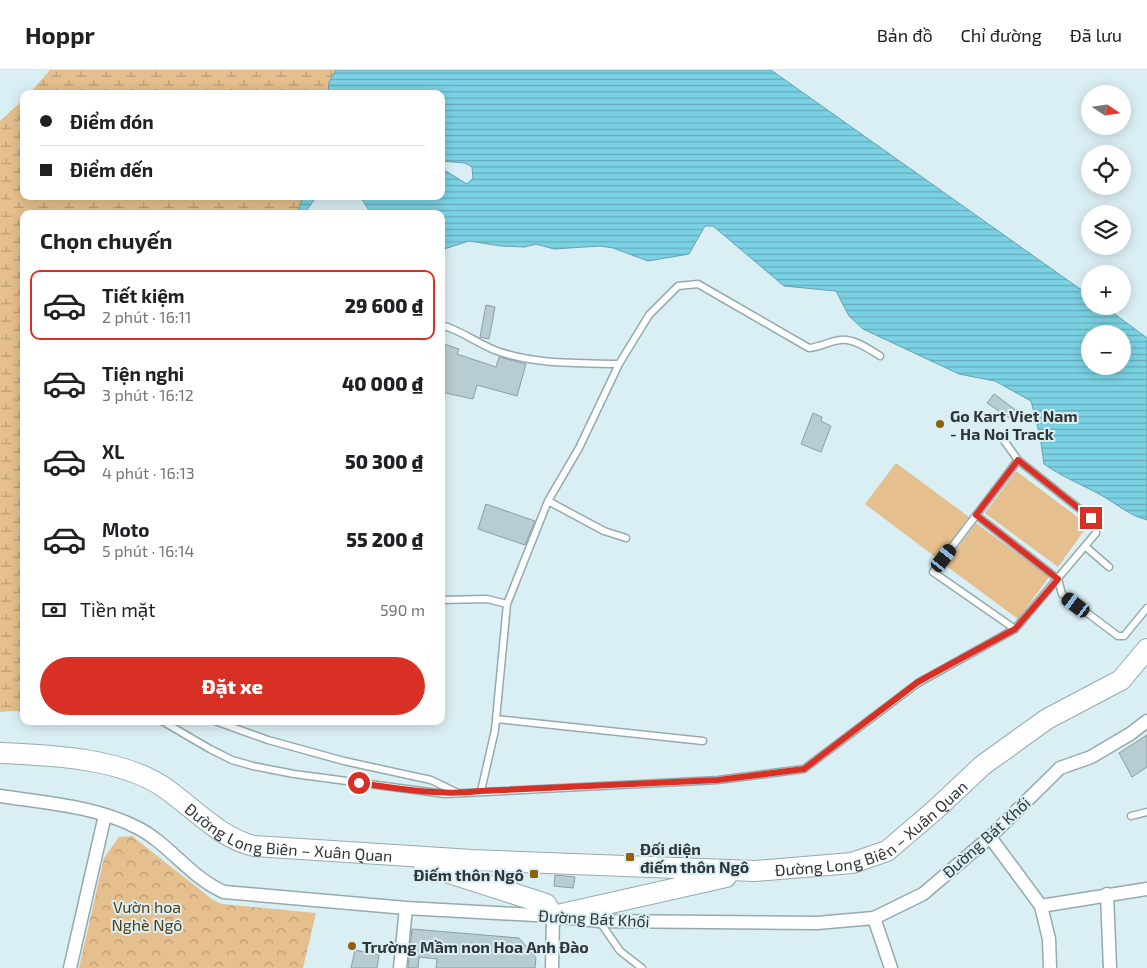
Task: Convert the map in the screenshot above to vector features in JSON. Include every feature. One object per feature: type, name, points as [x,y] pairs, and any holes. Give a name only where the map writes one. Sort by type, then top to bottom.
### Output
[{"type":"main road","name":"Đường Long Biên – Xuân Quan","points":[[0,753],[80,758],[120,768],[161,786],[206,820],[242,843],[396,856],[755,871],[852,864],[886,851],[935,810],[983,765],[1047,719],[1121,680],[1147,650]]},
{"type":"main road","points":[[0,766],[37,754]]},
{"type":"main road","points":[[396,856],[546,904],[554,916],[755,871]]},
{"type":"street","name":"Đường Bát Khối","points":[[0,796],[74,807],[105,815],[139,828],[201,879],[224,892],[406,908],[554,916],[599,921],[817,922],[874,918],[923,894],[990,837],[1060,768],[1091,757],[1130,734],[1147,721]]},
{"type":"street","points":[[70,968],[105,815]]},
{"type":"street","points":[[990,837],[1041,906],[1049,939],[1050,968]]},
{"type":"street","points":[[1041,906],[1147,889]]},
{"type":"street","points":[[1107,894],[1110,968]]},
{"type":"street","points":[[400,968],[406,908]]},
{"type":"street","points":[[552,968],[554,916]]},
{"type":"street","points":[[874,918],[891,968]]},
{"type":"lane","points":[[481,791],[496,719],[507,604],[548,501],[579,448],[619,364],[649,315],[678,286],[698,284],[809,348],[824,347],[841,339],[855,343],[880,356]]},
{"type":"lane","points":[[445,327],[479,344],[520,357],[561,364],[619,364]]},
{"type":"lane","points":[[169,725],[232,760],[253,766],[418,792],[459,794],[481,791],[718,780],[804,769],[918,682],[1015,629],[1096,533],[1096,525],[1091,518],[1018,460],[1005,442]]},
{"type":"lane","points":[[1015,629],[934,572],[1018,460]]},
{"type":"lane","points":[[548,501],[604,531],[626,538]]},
{"type":"lane","points":[[976,515],[1058,579],[1062,594],[1118,636],[1124,636],[1147,608]]},
{"type":"lane","points":[[1086,547],[1109,567]]},
{"type":"lane","points":[[445,600],[487,600],[507,604]]},
{"type":"lane","points":[[496,719],[703,741]]},
{"type":"lane","points":[[226,725],[268,740],[344,761],[431,780],[459,794]]},
{"type":"lane","points":[[1131,816],[1147,812]]},
{"type":"lane","points":[[599,921],[620,951],[642,968]]},
{"type":"green space","points":[[50,70],[336,70],[329,82],[328,90],[32,90]]},
{"type":"green space","points":[[20,103],[20,200],[302,200],[298,210],[20,210],[20,712],[0,712],[0,121]]},
{"type":"green space","points":[[896,463],[969,517],[938,559],[865,504]]},
{"type":"green space","points":[[1016,471],[1088,525],[1058,567],[985,513]]},
{"type":"green space","points":[[976,523],[1049,577],[1018,619],[945,565]]},
{"type":"green space","name":"Vườn hoa Nghè Ngô","points":[[132,836],[213,900],[222,904],[316,913],[303,968],[79,968],[104,858],[119,837]]},
{"type":"water","points":[[336,70],[771,70],[1081,290],[1081,315],[1116,315],[1130,325],[1081,325],[1081,375],[1131,375],[1131,326],[1147,338],[1147,520],[1128,512],[1105,497],[1044,464],[1040,436],[1031,401],[995,381],[959,374],[863,329],[849,316],[836,291],[784,286],[713,226],[705,226],[689,254],[648,261],[613,248],[600,246],[554,249],[536,244],[525,247],[501,246],[469,241],[445,249],[445,210],[369,210],[362,200],[445,200],[445,170],[467,184],[473,178],[472,167],[465,163],[445,161],[445,90],[328,90],[329,82]]},
{"type":"water","points":[[302,200],[314,200],[307,210],[298,210]]},
{"type":"building","points":[[486,305],[495,307],[489,339],[480,337]]},
{"type":"building","points":[[445,344],[459,349],[457,354],[496,367],[499,357],[526,364],[517,396],[477,385],[473,399],[445,393]]},
{"type":"building","points":[[994,394],[1017,411],[1011,419],[987,403]]},
{"type":"building","points":[[813,413],[822,417],[821,421],[831,426],[821,452],[801,444]]},
{"type":"building","points":[[486,504],[535,521],[525,545],[478,529]]},
{"type":"building","points":[[1147,735],[1147,767],[1132,777],[1119,753]]},
{"type":"building","points":[[555,875],[575,877],[573,888],[554,886]]},
{"type":"building","points":[[412,929],[519,938],[536,958],[535,968],[436,968],[437,959],[419,957],[418,968],[408,968]]},
{"type":"building","points":[[355,950],[379,955],[377,968],[351,968]]},
{"type":"place","name":"Go Kart Viet Nam - Ha Noi Track","points":[[940,424]]},
{"type":"place","name":"Đối diện điếm thôn Ngô","points":[[630,857]]},
{"type":"place","name":"Điếm thôn Ngô","points":[[534,874]]},
{"type":"place","name":"Trường Mầm non Hoa Anh Đào","points":[[352,946]]},
{"type":"route","points":[[359,783],[418,792],[459,794],[481,791],[578,788],[718,780],[804,769],[918,682],[1015,629],[1058,579],[976,515],[1018,460],[1091,518]]}]
